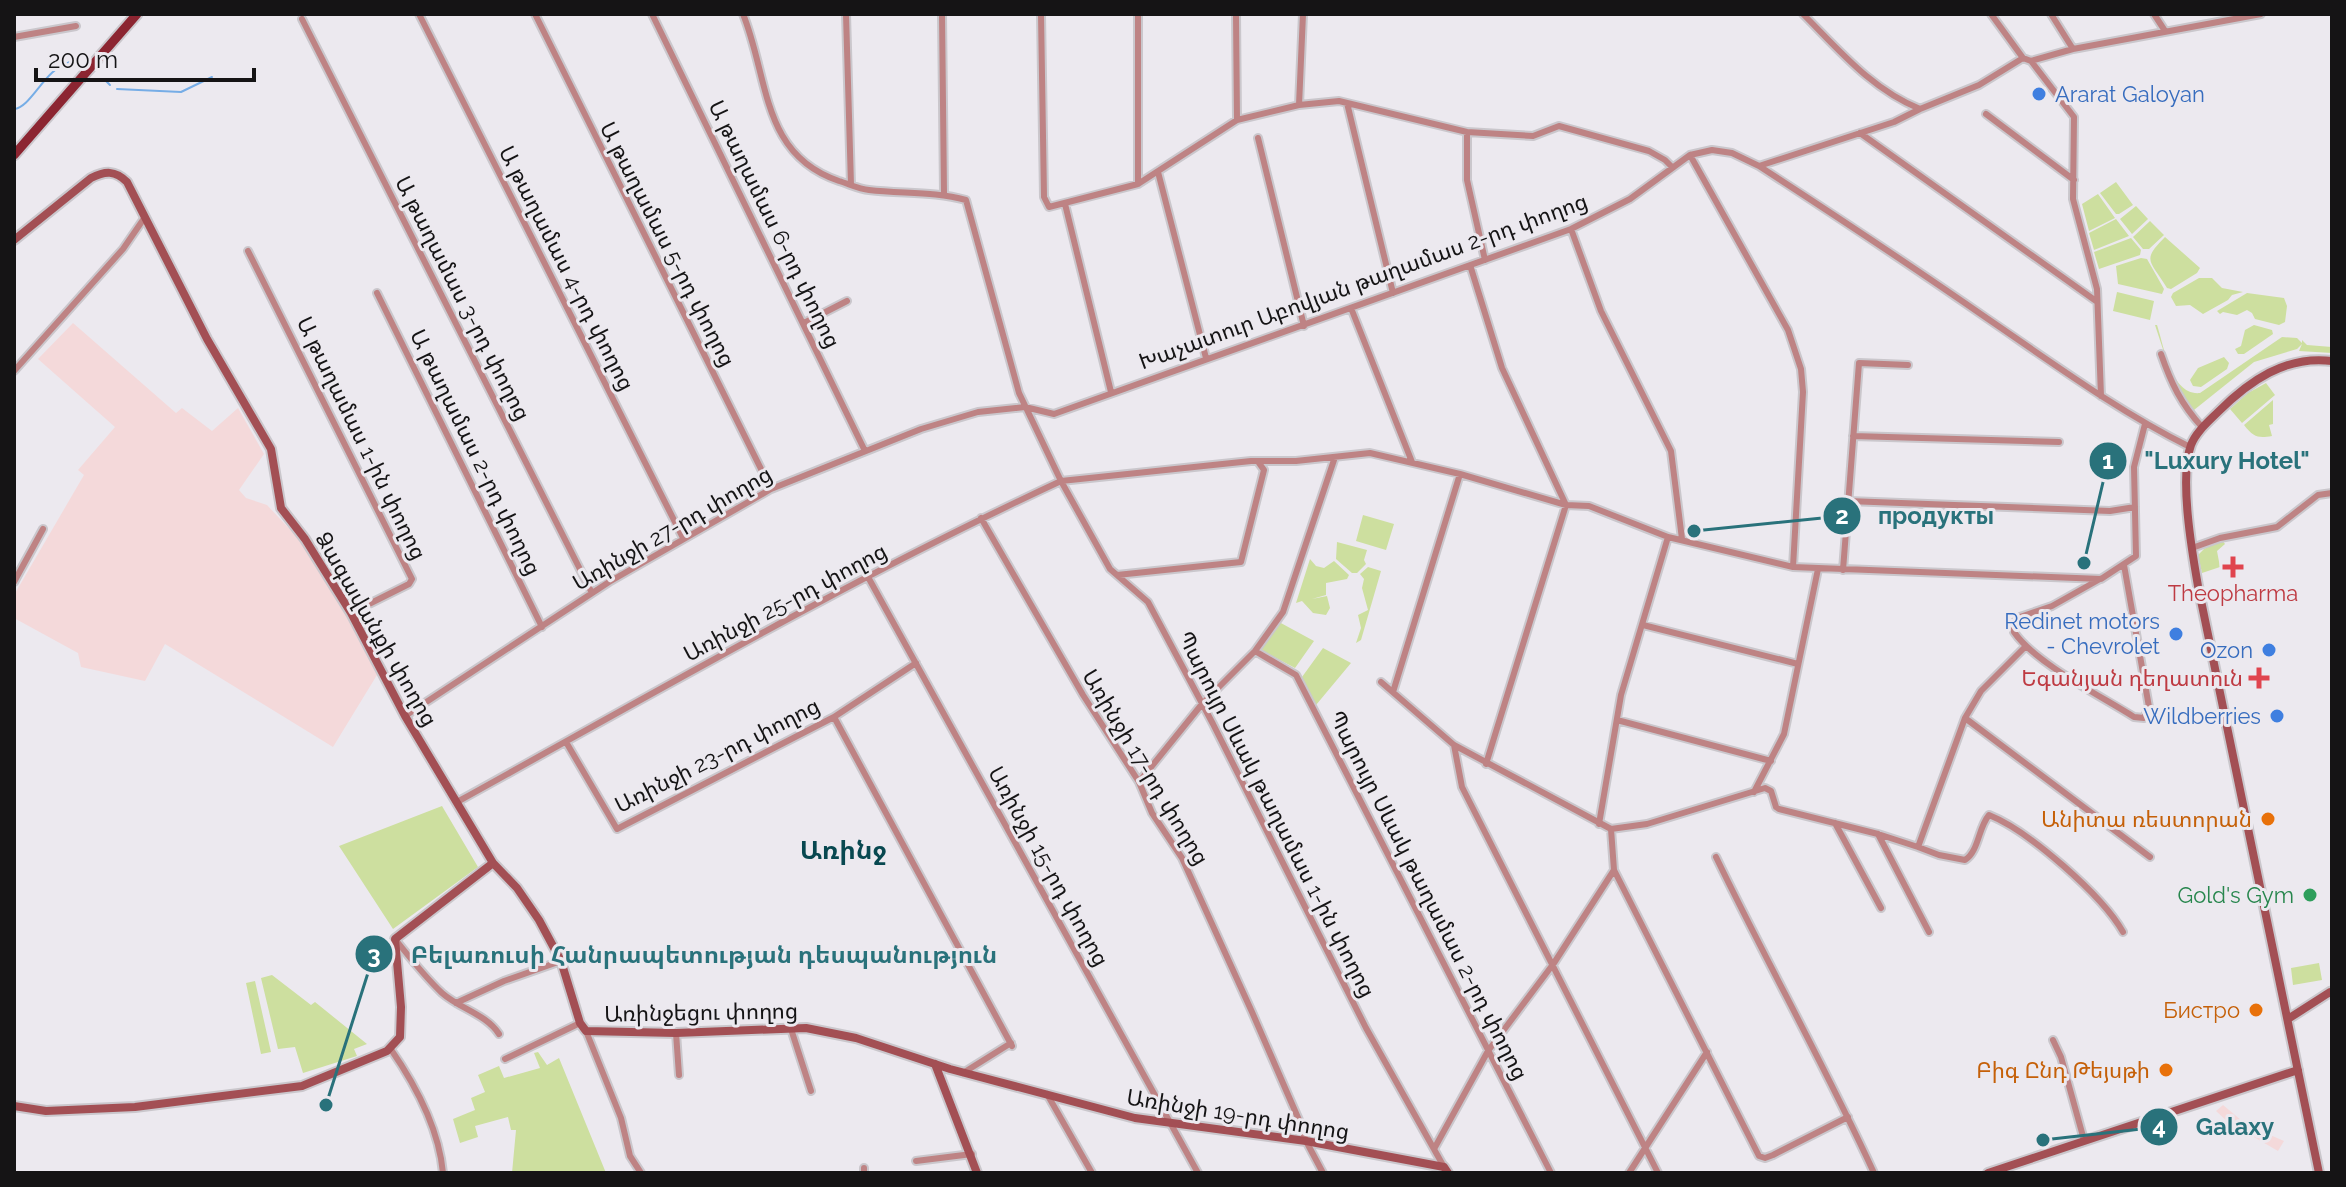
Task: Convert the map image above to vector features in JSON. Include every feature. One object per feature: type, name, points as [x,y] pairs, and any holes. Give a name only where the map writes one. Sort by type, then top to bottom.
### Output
[{"type":"main road","points":[[14,155],[137,14]]},
{"type":"street","name":"Ա թաղամաս 4-րդ փողոց","points":[[419,14],[683,538]]},
{"type":"street","name":"Ա թաղամաս 5-րդ փողոց","points":[[535,14],[771,489]]},
{"type":"street","name":"Ա թաղամաս 6-րդ փողոց","points":[[652,14],[865,451]]},
{"type":"street","points":[[743,14],[769,111],[791,151],[822,175],[865,190],[944,194],[966,200],[1015,379],[1061,481]]},
{"type":"street","points":[[846,14],[851,185]]},
{"type":"street","points":[[942,14],[944,194]]},
{"type":"street","points":[[1041,14],[1044,197],[1049,207],[1138,184],[1237,120],[1299,105],[1339,101],[1467,132],[1533,136],[1559,126],[1649,151],[1672,167]]},
{"type":"street","points":[[1138,14],[1138,184]]},
{"type":"street","points":[[1236,14],[1237,120]]},
{"type":"street","points":[[1299,105],[1303,14]]},
{"type":"street","points":[[1803,14],[1868,80],[1920,109]]},
{"type":"street","points":[[1991,14],[2074,117],[2073,199],[2097,289],[2101,396]]},
{"type":"street","points":[[2051,14],[2073,49]]},
{"type":"street","points":[[2154,14],[2165,31]]},
{"type":"street","points":[[1759,166],[1894,122],[2027,60],[2261,14]]},
{"type":"street","name":"Ա թաղամաս 3-րդ փողոց","points":[[302,19],[592,593]]},
{"type":"street","points":[[14,37],[76,26]]},
{"type":"street","points":[[1347,103],[1393,293]]},
{"type":"street","points":[[1986,114],[2074,180]]},
{"type":"street","points":[[1467,132],[1467,180],[1485,260]]},
{"type":"street","points":[[1860,133],[2096,301]]},
{"type":"street","points":[[1258,138],[1304,326]]},
{"type":"street","points":[[1793,567],[1803,392],[1801,369],[1788,330],[1690,155],[1712,150],[1732,153],[1759,166],[2101,396],[2145,424],[2190,447]]},
{"type":"street","name":"Խաչատուր Աբովյան թաղամաս 2-րդ փողոց","points":[[1025,407],[1054,414],[1571,229],[1630,199],[1690,155]]},
{"type":"street","name":"Ձագավանքի փողոց","points":[[14,240],[102,172],[113,173],[127,182],[207,339],[271,449],[281,508],[305,539],[351,613],[405,716],[493,863],[517,888],[561,961],[583,1027],[621,1118],[630,1156],[641,1173]]},
{"type":"street","points":[[1158,172],[1206,358]]},
{"type":"street","points":[[1065,204],[1111,392]]},
{"type":"street","points":[[14,371],[123,249],[145,217]]},
{"type":"street","points":[[1571,229],[1601,311],[1671,451],[1682,539]]},
{"type":"street","name":"Ա թաղամաս 1-ին փողոց","points":[[248,251],[412,579],[409,584],[351,613]]},
{"type":"street","points":[[1470,265],[1502,368],[1566,505],[1486,764]]},
{"type":"street","name":"Ա թաղամաս 2-րդ փողոց","points":[[377,293],[542,627]]},
{"type":"street","points":[[804,323],[847,301]]},
{"type":"street","points":[[1351,308],[1412,462]]},
{"type":"street","points":[[2161,354],[2172,388],[2202,427]]},
{"type":"street","points":[[2319,1173],[2192,548],[2186,495],[2190,447],[2202,427],[2244,387],[2265,374],[2302,362],[2332,361]]},
{"type":"street","points":[[1843,570],[1859,363],[1908,365]]},
{"type":"street","name":"Առինջի 27-րդ փողոց","points":[[405,716],[592,593],[771,489],[921,429],[978,412],[1025,407]]},
{"type":"street","points":[[2124,565],[2149,707],[2144,718],[2134,717],[2026,646],[2014,632],[2016,620],[2052,606],[2136,556],[2134,467],[2145,424]]},
{"type":"street","points":[[1853,436],[2059,442]]},
{"type":"street","name":"Առինջի 25-րդ փողոց","points":[[457,802],[868,577],[981,518],[1061,481],[1251,461],[1259,463],[1370,453],[1460,474],[1566,505],[1589,506],[1668,537],[1793,567],[2101,579]]},
{"type":"street","points":[[1139,782],[1202,704],[1255,651],[1283,612],[1335,457]]},
{"type":"street","points":[[1116,575],[1241,562],[1264,470],[1259,463]]},
{"type":"street","points":[[1393,692],[1460,474]]},
{"type":"street","name":"Պարույր Սևակ թաղամաս 1-ին փողոց","points":[[1061,481],[1110,569],[1148,602],[1366,1028],[1446,1170]]},
{"type":"street","points":[[2192,548],[2220,538],[2277,527],[2313,499],[2332,493]]},
{"type":"street","points":[[1848,501],[2110,511],[2135,507]]},
{"type":"street","name":"Առինջի 17-րդ փողոց","points":[[981,518],[1083,695],[1139,782],[1152,813],[1182,858],[1306,1141],[1323,1173]]},
{"type":"street","points":[[14,582],[43,529]]},
{"type":"street","points":[[1599,824],[1621,695],[1668,537]]},
{"type":"street","points":[[1754,792],[1784,734],[1818,569]]},
{"type":"street","name":"Առինջի 15-րդ փողոց","points":[[868,577],[1198,1173]]},
{"type":"street","points":[[1643,625],[1798,664]]},
{"type":"street","points":[[1918,847],[1965,718],[1981,691],[2026,646]]},
{"type":"street","name":"Պարույր Սևակ թաղամաս 2-րդ փողոց","points":[[1255,651],[1296,675],[1551,1173]]},
{"type":"street","name":"Առինջի 23-րդ փողոց","points":[[566,742],[617,829],[834,717],[916,663]]},
{"type":"street","points":[[1381,682],[1454,745],[1611,829],[1647,824],[1768,788],[1779,809],[1965,860],[1971,856],[1989,815],[2043,849],[2112,913],[2123,932]]},
{"type":"street","points":[[834,717],[1012,1044],[963,1073]]},
{"type":"street","points":[[1965,718],[2150,857]]},
{"type":"street","points":[[1617,720],[1771,761]]},
{"type":"street","points":[[1454,745],[1462,787],[1658,1173]]},
{"type":"street","points":[[1835,823],[1881,908]]},
{"type":"street","points":[[1611,829],[1614,870],[1759,1156],[1765,1158],[1773,1155],[1848,1117]]},
{"type":"street","points":[[1878,834],[1929,932]]},
{"type":"street","points":[[1716,857],[1874,1173]]},
{"type":"street","points":[[395,939],[493,863]]},
{"type":"street","points":[[1434,1149],[1488,1051],[1554,963],[1614,870]]},
{"type":"street","points":[[395,939],[427,977],[456,1003],[491,1022],[499,1034]]},
{"type":"street","points":[[14,1106],[46,1111],[135,1107],[302,1086],[390,1048],[400,1037],[401,1007],[395,939]]},
{"type":"street","points":[[456,1003],[504,981],[561,961]]},
{"type":"street","points":[[2288,1019],[2331,992]]},
{"type":"street","points":[[505,1059],[583,1027]]},
{"type":"street","name":"Առինջեցու փողոց","points":[[583,1027],[676,1033],[806,1028],[856,1038],[935,1064]]},
{"type":"street","points":[[791,1029],[811,1091]]},
{"type":"street","points":[[676,1033],[679,1075]]},
{"type":"street","points":[[2053,1040],[2061,1057],[2084,1140]]},
{"type":"street","points":[[390,1048],[410,1076],[441,1152],[443,1173]]},
{"type":"street","points":[[1629,1173],[1707,1052]]},
{"type":"street","points":[[935,1064],[977,1173]]},
{"type":"street","name":"Առինջի 19-րդ փողոց","points":[[935,1064],[1135,1118],[1306,1141],[1446,1170]]},
{"type":"street","points":[[1988,1173],[2298,1070]]},
{"type":"street","points":[[1047,1094],[1092,1173]]},
{"type":"street","points":[[916,1161],[972,1154]]},
{"type":"shaded area","points":[[73,323],[176,413],[182,408],[212,431],[238,408],[264,454],[239,490],[246,498],[267,505],[298,538],[365,645],[377,675],[333,747],[165,644],[145,681],[81,667],[78,653],[14,618],[14,595],[84,475],[78,470],[115,427],[38,359]]},
{"type":"shaded area","points":[[2223,1105],[2247,1125],[2284,1141],[2278,1151],[2228,1122],[2216,1111]]},
{"type":"green space","points":[[2116,182],[2133,205],[2119,214],[2100,193]]},
{"type":"green space","points":[[2098,194],[2115,218],[2089,231],[2082,204]]},
{"type":"green space","points":[[2136,206],[2148,219],[2132,234],[2120,219]]},
{"type":"green space","points":[[2116,219],[2129,236],[2094,250],[2089,233]]},
{"type":"green space","points":[[2150,221],[2164,235],[2149,249],[2143,249],[2133,237]]},
{"type":"green space","points":[[2165,237],[2200,268],[2171,289],[2167,288],[2151,261],[2153,251]]},
{"type":"green space","points":[[2131,238],[2141,250],[2140,255],[2099,269],[2094,252]]},
{"type":"green space","points":[[2147,259],[2164,289],[2162,294],[2118,284],[2116,266]]},
{"type":"green space","points":[[2199,278],[2212,278],[2222,288],[2243,292],[2232,295],[2203,314],[2190,305],[2176,306],[2171,297],[2173,293]]},
{"type":"green space","points":[[2117,292],[2154,301],[2150,320],[2113,311]]},
{"type":"green space","points":[[2247,293],[2284,298],[2287,306],[2285,322],[2279,325],[2255,319],[2247,310],[2237,315],[2217,311]]},
{"type":"green space","points":[[2155,325],[2175,378],[2190,392],[2200,393],[2282,337],[2297,338],[2307,345],[2332,347],[2332,353],[2299,351],[2302,344],[2297,349],[2254,362],[2194,410],[2175,386]]},
{"type":"green space","points":[[2254,325],[2272,330],[2273,334],[2244,354],[2238,354],[2235,349],[2241,346],[2245,330]]},
{"type":"green space","points":[[2224,357],[2229,363],[2227,369],[2201,387],[2193,386],[2190,380],[2198,368]]},
{"type":"green space","points":[[2266,383],[2275,395],[2242,423],[2230,409],[2248,393]]},
{"type":"green space","points":[[2273,400],[2273,424],[2269,425],[2272,436],[2254,435],[2244,425]]},
{"type":"green space","points":[[1363,515],[1394,524],[1386,550],[1356,541]]},
{"type":"green space","points":[[2222,540],[2225,544],[2217,551],[2220,567],[2202,573],[2198,555]]},
{"type":"green space","points":[[1337,542],[1367,550],[1366,564],[1357,573],[1352,573],[1336,559]]},
{"type":"green space","points":[[1310,559],[1316,566],[1324,568],[1334,561],[1349,575],[1347,579],[1326,583],[1326,595],[1312,599],[1327,596],[1330,608],[1326,615],[1313,613],[1302,601],[1296,603]]},
{"type":"green space","points":[[1368,567],[1381,571],[1361,640],[1356,643],[1361,628],[1358,615],[1368,610],[1362,588],[1364,579],[1360,574]]},
{"type":"green space","points":[[1279,622],[1314,641],[1295,668],[1261,650]]},
{"type":"green space","points":[[1323,648],[1351,663],[1316,705],[1302,677]]},
{"type":"green space","points":[[442,806],[478,867],[393,929],[339,846]]},
{"type":"green space","points":[[2319,963],[2322,980],[2293,985],[2291,968]]},
{"type":"green space","points":[[272,975],[311,1005],[315,1002],[367,1044],[354,1049],[357,1056],[303,1073],[295,1047],[278,1049],[261,978]]},
{"type":"green space","points":[[255,981],[271,1052],[261,1054],[246,983]]},
{"type":"green space","points":[[538,1052],[547,1065],[559,1058],[606,1173],[512,1173],[516,1130],[511,1130],[508,1117],[475,1126],[478,1137],[460,1143],[453,1119],[475,1110],[471,1098],[485,1092],[478,1075],[499,1066],[504,1078],[540,1068],[534,1053]]},
{"type":"waterway","points":[[14,109],[27,102],[53,72],[70,62]]},
{"type":"waterway","points":[[117,89],[181,92],[212,77]]},
{"type":"waterway","points":[[104,79],[110,85]]},
{"type":"place","name":"Ararat Galoyan","points":[[2039,94]]},
{"type":"place","name":"продукты","points":[[1694,531]]},
{"type":"place","name":"\"Luxury Hotel\"","points":[[2084,563]]},
{"type":"place","name":"Theopharma","points":[[2233,567]]},
{"type":"place","name":"Redinet motors - Chevrolet","points":[[2176,634]]},
{"type":"place","name":"Ozon","points":[[2269,650]]},
{"type":"place","name":"Եգանյան դեղատուն","points":[[2259,678]]},
{"type":"place","name":"Wildberries","points":[[2277,716]]},
{"type":"place","name":"Անիտա ռեստորան","points":[[2268,819]]},
{"type":"place","name":"Gold's Gym","points":[[2310,895]]},
{"type":"place","name":"Бистро","points":[[2256,1010]]},
{"type":"place","name":"Բիգ Ընդ Թեյսթի","points":[[2166,1070]]},
{"type":"place","name":"Բելառուսի Հանրապետության դեսպանություն","points":[[326,1105]]},
{"type":"place","name":"Galaxy","points":[[2043,1140]]},
{"type":"district","name":"Առինջ","points":[[843,850]]}]
